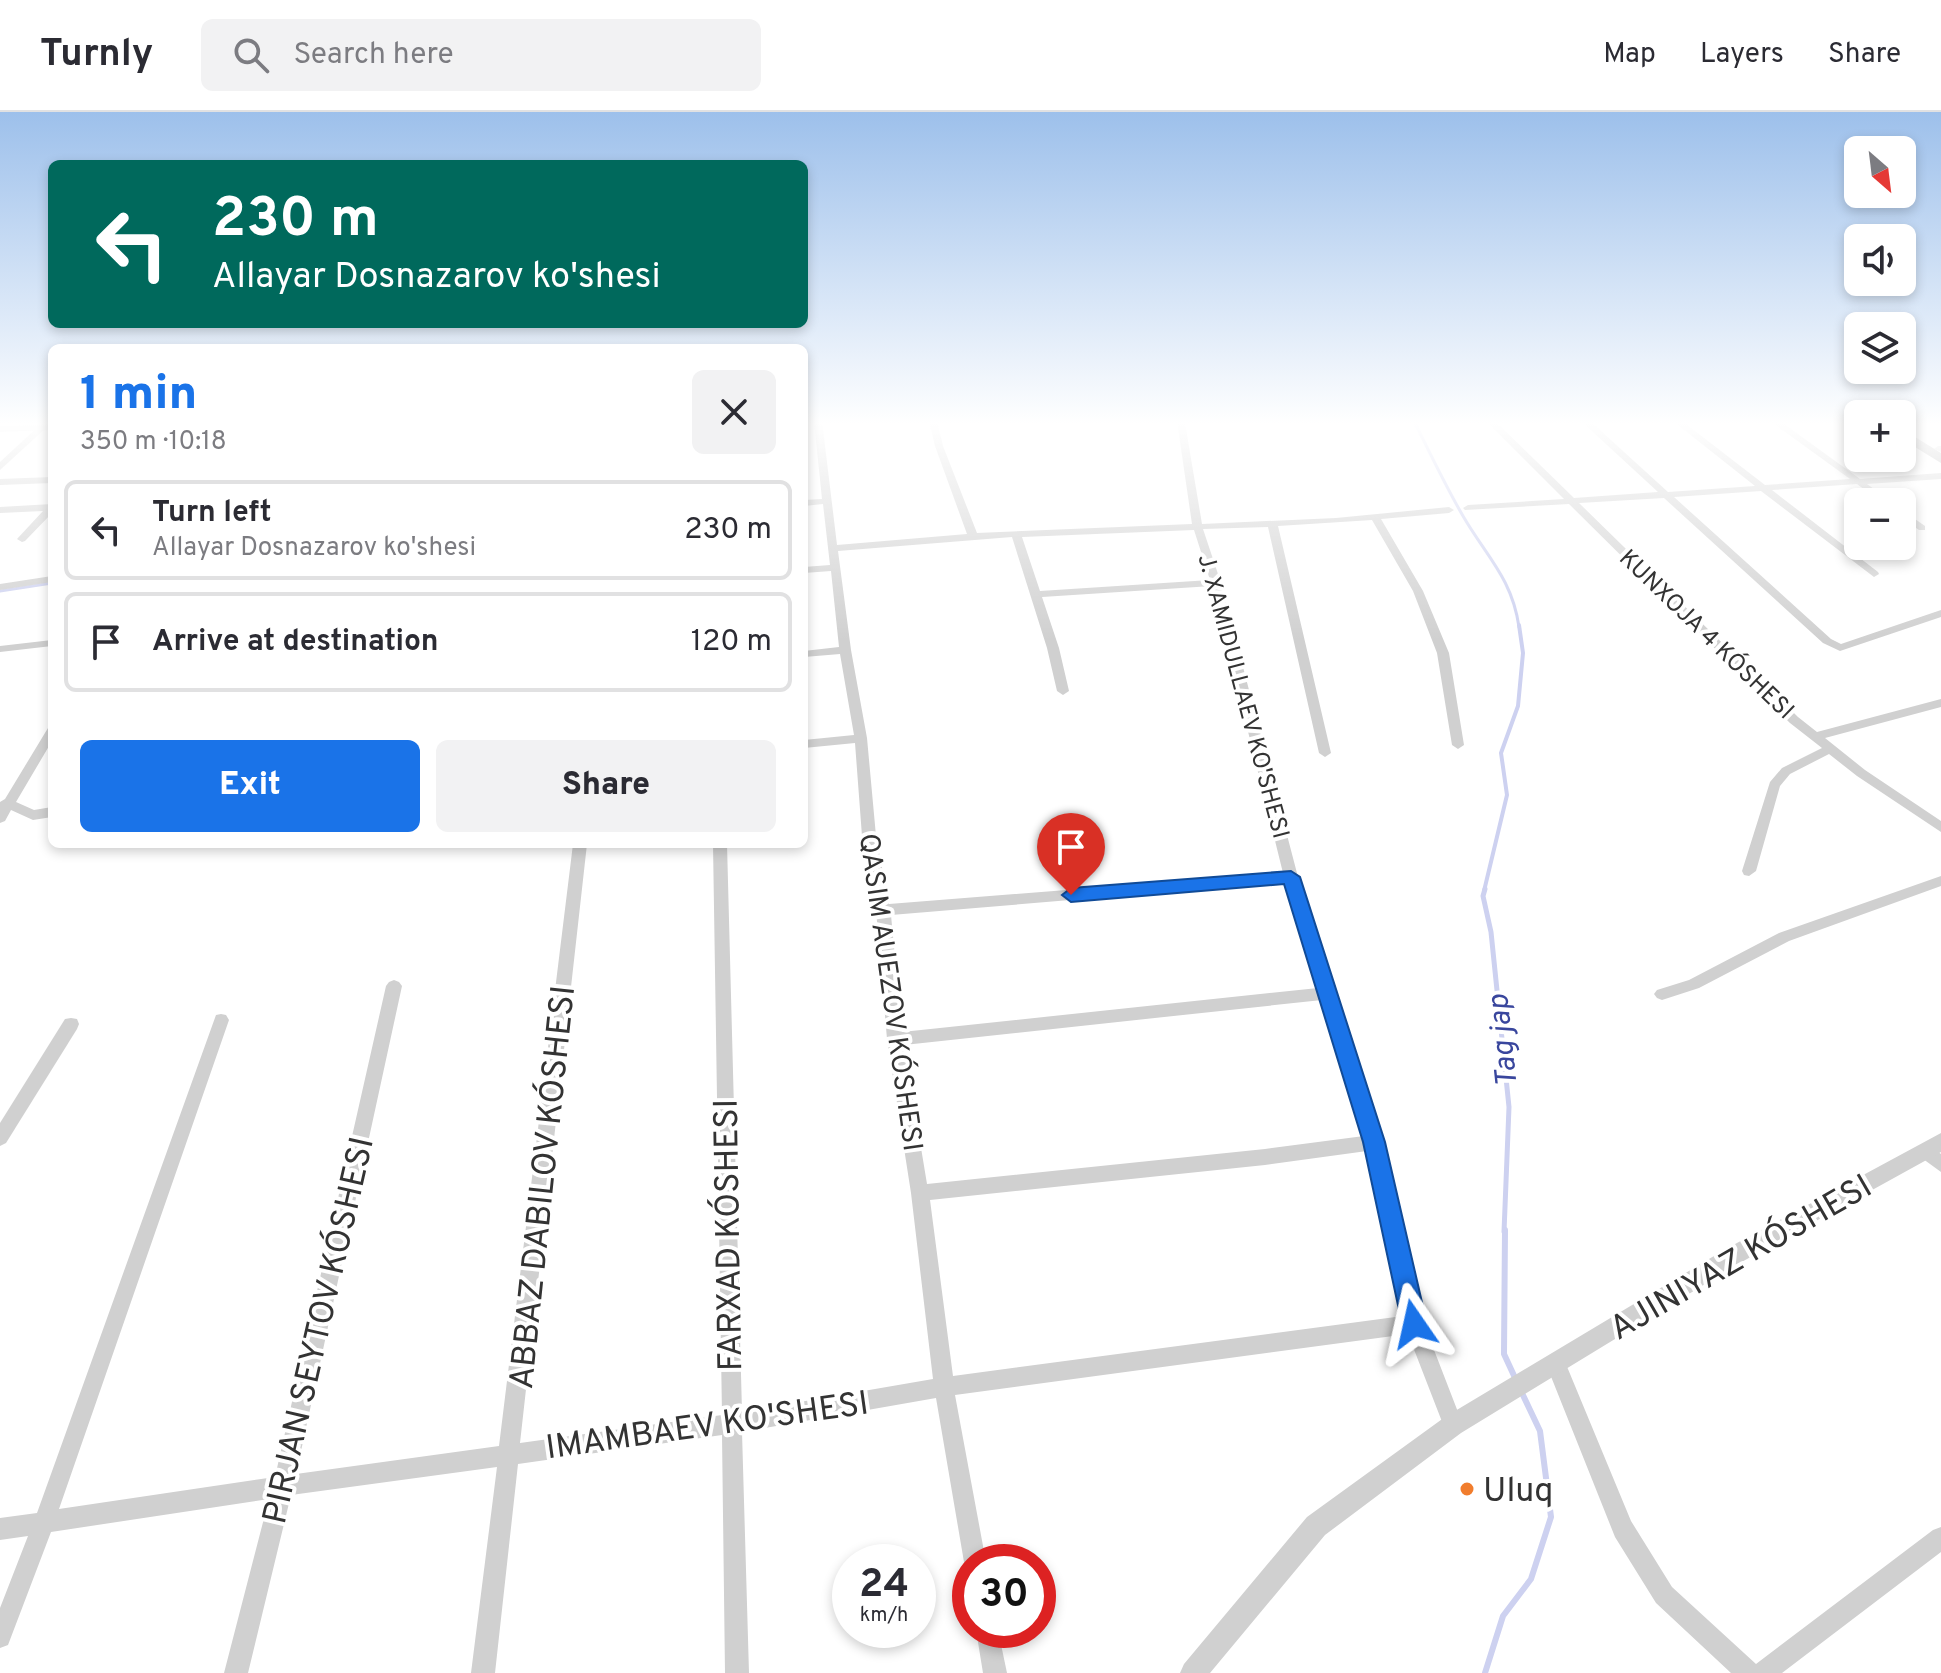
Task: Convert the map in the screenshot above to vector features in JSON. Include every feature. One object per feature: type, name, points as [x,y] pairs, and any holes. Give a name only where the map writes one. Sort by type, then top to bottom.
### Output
[{"type":"street","points":[[825,494],[845,650],[861,738],[869,836],[883,910],[895,1039],[920,1193],[944,1387],[972,1544]]},
{"type":"street","points":[[957,494],[973,536]]},
{"type":"street","name":"J. XAMIDULLAEV KO'SHESI","points":[[1192,494],[1197,525],[1216,583],[1291,877],[1374,1142],[1414,1324],[1453,1425]]},
{"type":"street","name":"KUNXOJA 4 KÓSHESI","points":[[1565,494],[1814,737],[1941,827]]},
{"type":"street","points":[[1468,508],[1687,494]]},
{"type":"street","points":[[1768,494],[1874,574]]},
{"type":"street","points":[[1669,495],[1827,641],[1840,648],[1941,613]]},
{"type":"street","points":[[808,503],[826,501]]},
{"type":"street","points":[[0,510],[48,507]]},
{"type":"street","points":[[22,539],[48,510]]},
{"type":"street","points":[[833,548],[973,536],[1376,519],[1449,510]]},
{"type":"street","points":[[1376,519],[1418,591],[1443,653],[1458,745]]},
{"type":"street","points":[[1272,523],[1325,753]]},
{"type":"street","points":[[1916,524],[1922,528]]},
{"type":"street","points":[[1016,534],[1063,691]]},
{"type":"street","points":[[808,570],[836,567]]},
{"type":"street","points":[[0,587],[48,580]]},
{"type":"street","points":[[1036,594],[1216,583]]},
{"type":"street","points":[[0,649],[48,643]]},
{"type":"street","points":[[808,654],[845,650]]},
{"type":"street","points":[[1814,737],[1941,703]]},
{"type":"street","points":[[0,818],[6,803],[48,737]]},
{"type":"street","points":[[808,744],[861,738]]},
{"type":"street","points":[[1749,871],[1774,785],[1786,771],[1830,749]]},
{"type":"street","points":[[6,803],[33,815],[48,813]]},
{"type":"street","points":[[483,1673],[580,848]]},
{"type":"street","name":"FARXAD KÓSHESI","points":[[720,848],[729,1424],[737,1673]]},
{"type":"street","points":[[883,910],[1291,877]]},
{"type":"street","points":[[1662,994],[1686,990],[1760,947],[1784,937],[1941,881]]},
{"type":"street","points":[[236,1673],[283,1486],[394,986]]},
{"type":"street","points":[[895,1039],[1326,993]]},
{"type":"street","points":[[0,1637],[44,1522],[221,1020]]},
{"type":"street","points":[[0,1138],[71,1024]]},
{"type":"street","points":[[920,1193],[1265,1157],[1374,1142]]},
{"type":"street","name":"AJINIYAZ KÓSHESI","points":[[1453,1425],[1731,1257],[1936,1152]]},
{"type":"street","name":"IMAMBAEV KO'SHESI","points":[[0,1529],[729,1424],[944,1387],[1414,1324]]},
{"type":"street","points":[[1548,1369],[1623,1529],[1664,1595],[1748,1673]]},
{"type":"street","points":[[1193,1673],[1316,1526],[1453,1425]]},
{"type":"street","points":[[1763,1673],[1941,1538]]},
{"type":"street","points":[[990,1648],[995,1673]]},
{"type":"waterway","name":"Tag jap","points":[[1451,494],[1504,581],[1516,610],[1519,627]]},
{"type":"waterway","points":[[0,591],[48,584]]},
{"type":"waterway","name":"Tag jap","points":[[1484,891],[1507,795],[1501,753],[1518,706],[1523,653],[1519,625]]},
{"type":"waterway","name":"Tag jap","points":[[1485,889],[1483,896],[1491,932],[1509,1107],[1504,1232]]},
{"type":"waterway","name":"Tag jap","points":[[1505,1230],[1504,1354],[1516,1380]]},
{"type":"waterway","name":"Tag jap","points":[[1485,1673],[1503,1616],[1531,1579],[1551,1517],[1540,1431],[1521,1391]]},
{"type":"place","name":"Uluq","points":[[1467,1489]]},
{"type":"route","points":[[1071,895],[1291,877],[1374,1142],[1414,1324]]}]
